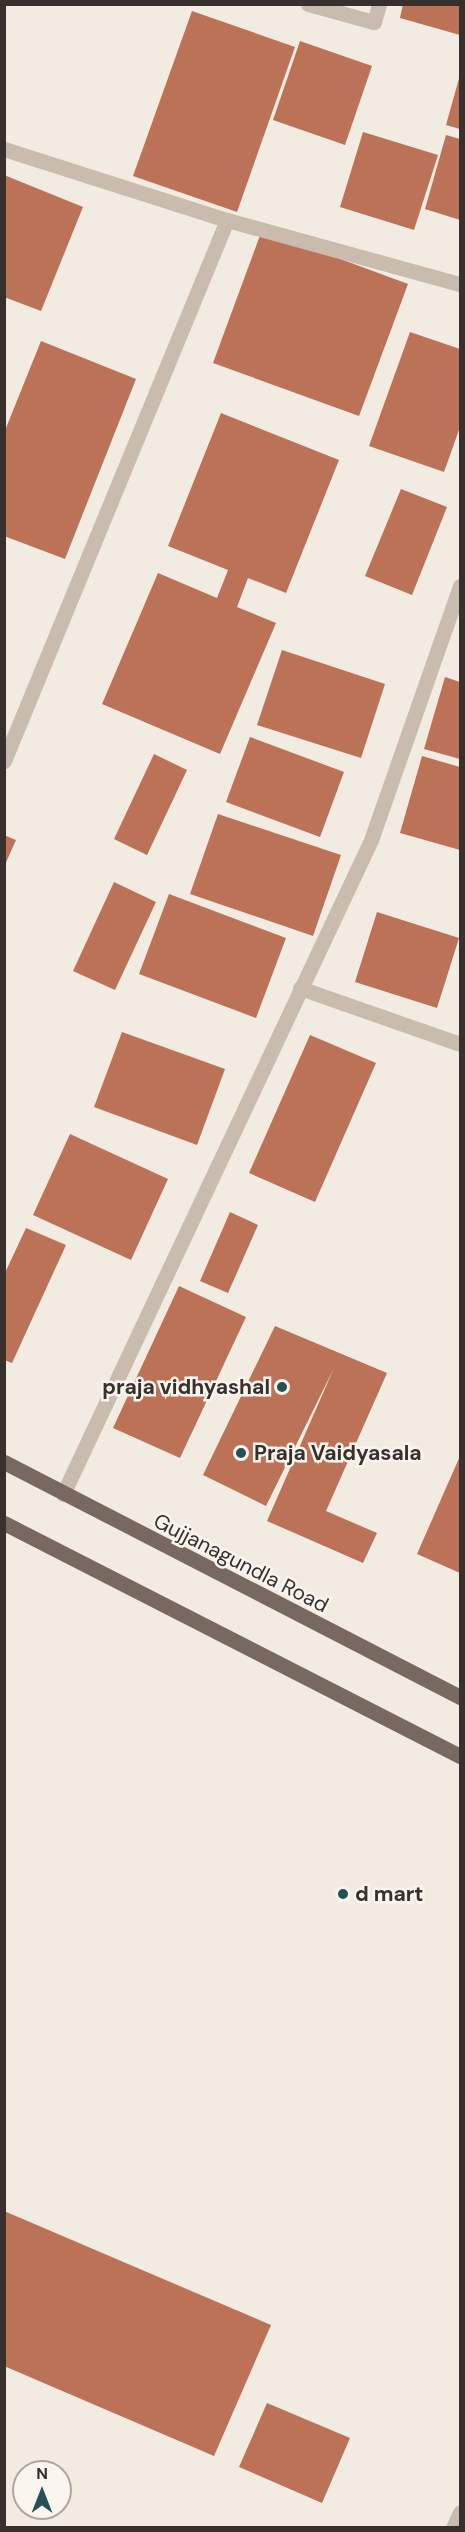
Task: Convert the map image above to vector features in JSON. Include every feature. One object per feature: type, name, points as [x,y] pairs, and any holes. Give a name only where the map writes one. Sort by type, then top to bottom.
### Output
[{"type":"main road","name":"Gujjanagundla Road","points":[[4,1462],[460,1697]]},
{"type":"main road","points":[[4,1523],[460,1756]]},
{"type":"street","points":[[308,4],[374,22],[379,4]]},
{"type":"street","points":[[4,149],[227,220],[460,284]]},
{"type":"street","points":[[4,760],[227,220]]},
{"type":"street","points":[[63,1494],[371,840],[460,586]]},
{"type":"street","points":[[300,988],[460,1044]]},
{"type":"street","points":[[453,2528],[460,2512]]},
{"type":"building","points":[[403,4],[460,4],[460,35],[400,18]]},
{"type":"building","points":[[192,11],[295,47],[237,212],[133,176]]},
{"type":"building","points":[[300,41],[372,66],[345,145],[273,120]]},
{"type":"building","points":[[460,75],[460,129],[446,125]]},
{"type":"building","points":[[363,132],[438,155],[414,230],[340,207]]},
{"type":"building","points":[[446,135],[460,139],[460,220],[425,209]]},
{"type":"building","points":[[4,175],[83,207],[41,311],[4,297]]},
{"type":"building","points":[[262,230],[408,284],[359,416],[213,363]]},
{"type":"building","points":[[410,332],[460,349],[460,427],[444,472],[369,446]]},
{"type":"building","points":[[41,341],[136,379],[65,559],[4,536],[4,433]]},
{"type":"building","points":[[221,413],[339,460],[286,593],[248,578],[237,607],[276,623],[220,754],[102,704],[158,573],[217,598],[228,570],[168,546]]},
{"type":"building","points":[[401,489],[447,507],[412,595],[365,576]]},
{"type":"building","points":[[282,650],[385,684],[361,758],[257,725]]},
{"type":"building","points":[[445,677],[460,682],[460,759],[424,749]]},
{"type":"building","points":[[250,737],[344,772],[320,837],[226,802]]},
{"type":"building","points":[[154,754],[187,770],[147,855],[114,839]]},
{"type":"building","points":[[422,756],[460,767],[460,850],[400,833]]},
{"type":"building","points":[[218,814],[341,855],[313,936],[190,894]]},
{"type":"building","points":[[4,835],[16,840],[4,867]]},
{"type":"building","points":[[114,882],[156,902],[115,990],[73,971]]},
{"type":"building","points":[[169,894],[286,938],[256,1018],[139,974]]},
{"type":"building","points":[[377,912],[459,938],[437,1008],[355,982]]},
{"type":"building","points":[[122,1032],[225,1069],[197,1145],[94,1107]]},
{"type":"building","points":[[310,1035],[376,1063],[315,1202],[249,1173]]},
{"type":"building","points":[[70,1134],[168,1179],[131,1260],[33,1215]]},
{"type":"building","points":[[230,1212],[258,1225],[228,1293],[200,1281]]},
{"type":"building","points":[[26,1228],[66,1245],[12,1363],[4,1360],[4,1275]]},
{"type":"building","points":[[179,1286],[246,1317],[180,1458],[113,1428]]},
{"type":"building","points":[[275,1326],[387,1373],[326,1511],[377,1533],[363,1563],[267,1521],[334,1368],[266,1506],[203,1475]]},
{"type":"building","points":[[460,1456],[460,1573],[417,1554]]},
{"type":"building","points":[[4,2211],[271,2325],[214,2456],[4,2366]]},
{"type":"building","points":[[267,2403],[350,2438],[322,2503],[239,2467]]},
{"type":"place","name":"praja vidhyashal","points":[[282,1387]]},
{"type":"place","name":"Praja Vaidyasala","points":[[241,1453]]},
{"type":"place","name":"d mart","points":[[343,1894]]}]
